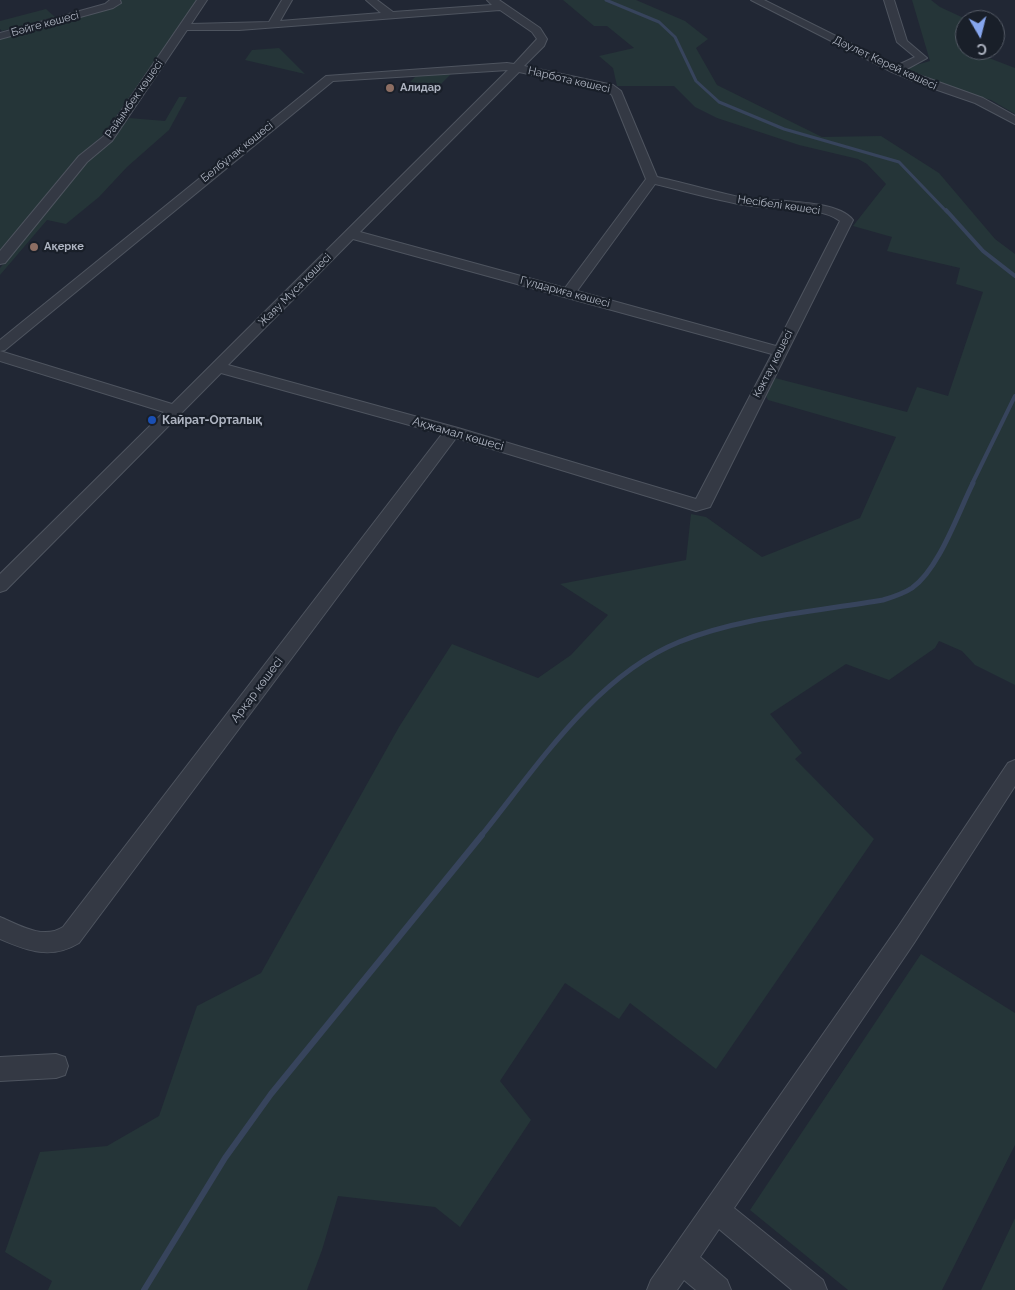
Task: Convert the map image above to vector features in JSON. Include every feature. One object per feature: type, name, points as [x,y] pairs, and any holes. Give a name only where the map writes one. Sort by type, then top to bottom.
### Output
[{"type":"street","name":"Бәйге көшесі","points":[[0,36],[109,6],[116,3],[115,0]]},
{"type":"street","name":"Райымбек көшесі","points":[[0,260],[83,159],[108,138],[202,0]]},
{"type":"street","points":[[274,24],[287,0]]},
{"type":"street","points":[[371,0],[390,15]]},
{"type":"street","name":"Жаяу Мұса көшесі","points":[[0,585],[540,44],[542,39],[536,30],[492,0]]},
{"type":"street","name":"Дәулет Керей көшесі","points":[[756,0],[896,70],[941,89],[990,103],[1015,121]]},
{"type":"street","points":[[889,0],[902,42],[922,58],[896,70]]},
{"type":"street","points":[[183,27],[228,27],[501,7]]},
{"type":"street","name":"Белбұлақ көшесі","points":[[0,346],[327,80],[475,68],[517,68]]},
{"type":"street","name":"Нарбота көшесі","points":[[517,68],[609,87],[615,90],[652,179]]},
{"type":"street","points":[[569,294],[652,179]]},
{"type":"street","name":"Несібелі көшесі","points":[[652,179],[746,202],[813,208],[840,214],[846,218]]},
{"type":"street","name":"Көктау көшесі","points":[[696,506],[704,503],[779,352],[846,224],[846,218]]},
{"type":"street","name":"Гүлдариға көшесі","points":[[351,234],[779,352]]},
{"type":"street","points":[[0,356],[175,410]]},
{"type":"street","name":"Ақжамал көшесі","points":[[218,366],[452,432],[696,506]]},
{"type":"street","name":"Арқар көшесі","points":[[58,943],[71,935],[452,432]]},
{"type":"street","points":[[661,1290],[1013,777]]},
{"type":"street","points":[[0,928],[31,940],[58,943]]},
{"type":"street","points":[[0,1069],[56,1066]]},
{"type":"street","points":[[717,1211],[813,1290]]},
{"type":"street","points":[[682,1260],[717,1290]]},
{"type":"shaded area","points":[[120,0],[197,0],[103,135],[73,162],[0,252],[0,39],[114,7]]},
{"type":"shaded area","points":[[563,0],[636,0],[685,21],[708,39],[696,48],[717,85],[822,137],[881,136],[939,173],[995,239],[1015,254],[1015,685],[975,665],[962,651],[939,641],[935,648],[889,680],[846,664],[770,714],[802,753],[795,759],[874,839],[716,1069],[630,1003],[619,1019],[565,983],[500,1081],[531,1120],[460,1227],[435,1207],[338,1196],[322,1250],[307,1290],[48,1290],[52,1281],[5,1252],[40,1152],[107,1146],[159,1116],[197,1006],[261,973],[399,727],[452,644],[538,678],[571,655],[608,615],[560,584],[686,560],[691,514],[706,517],[762,557],[860,518],[896,437],[768,400],[766,396],[775,378],[907,412],[917,387],[948,396],[983,292],[956,284],[960,268],[887,251],[892,237],[853,226],[886,184],[867,164],[858,159],[799,145],[717,118],[695,107],[674,86],[617,86],[613,68],[599,56],[634,48],[607,26],[594,26]]},
{"type":"shaded area","points":[[912,0],[931,0],[940,7],[955,14],[955,60],[994,60],[1015,68],[1015,114],[991,100],[949,89],[908,71],[909,67],[930,61]]},
{"type":"shaded area","points":[[46,9],[55,17],[2,31],[0,29],[0,21]]},
{"type":"shaded area","points":[[279,48],[305,74],[245,60],[252,50]]},
{"type":"shaded area","points":[[454,71],[438,87],[410,82],[419,73]]},
{"type":"shaded area","points":[[179,97],[187,97],[169,130],[127,167],[99,197],[66,224],[47,220],[0,275],[0,268],[91,155],[110,141],[129,118],[165,121]]},
{"type":"shaded area","points":[[921,954],[1015,1013],[1015,1145],[942,1290],[848,1290],[750,1210]]},
{"type":"shaded area","points":[[1015,1218],[1015,1290],[981,1290]]},
{"type":"waterway","points":[[606,0],[659,22],[675,37],[696,81],[719,102],[784,129],[899,162],[947,212]]},
{"type":"waterway","points":[[946,210],[983,251],[1015,276]]},
{"type":"waterway","points":[[972,484],[1015,396]]},
{"type":"waterway","points":[[481,836],[569,726],[620,677],[649,657],[679,642],[727,626],[883,600],[902,594],[912,588],[931,568],[973,483]]},
{"type":"waterway","points":[[144,1290],[225,1158],[271,1094],[482,835]]},
{"type":"place","name":"Алидар","points":[[390,88]]},
{"type":"place","name":"Ақерке","points":[[34,247]]},
{"type":"place","name":"Кайрат-Орталық","points":[[152,420]]}]
